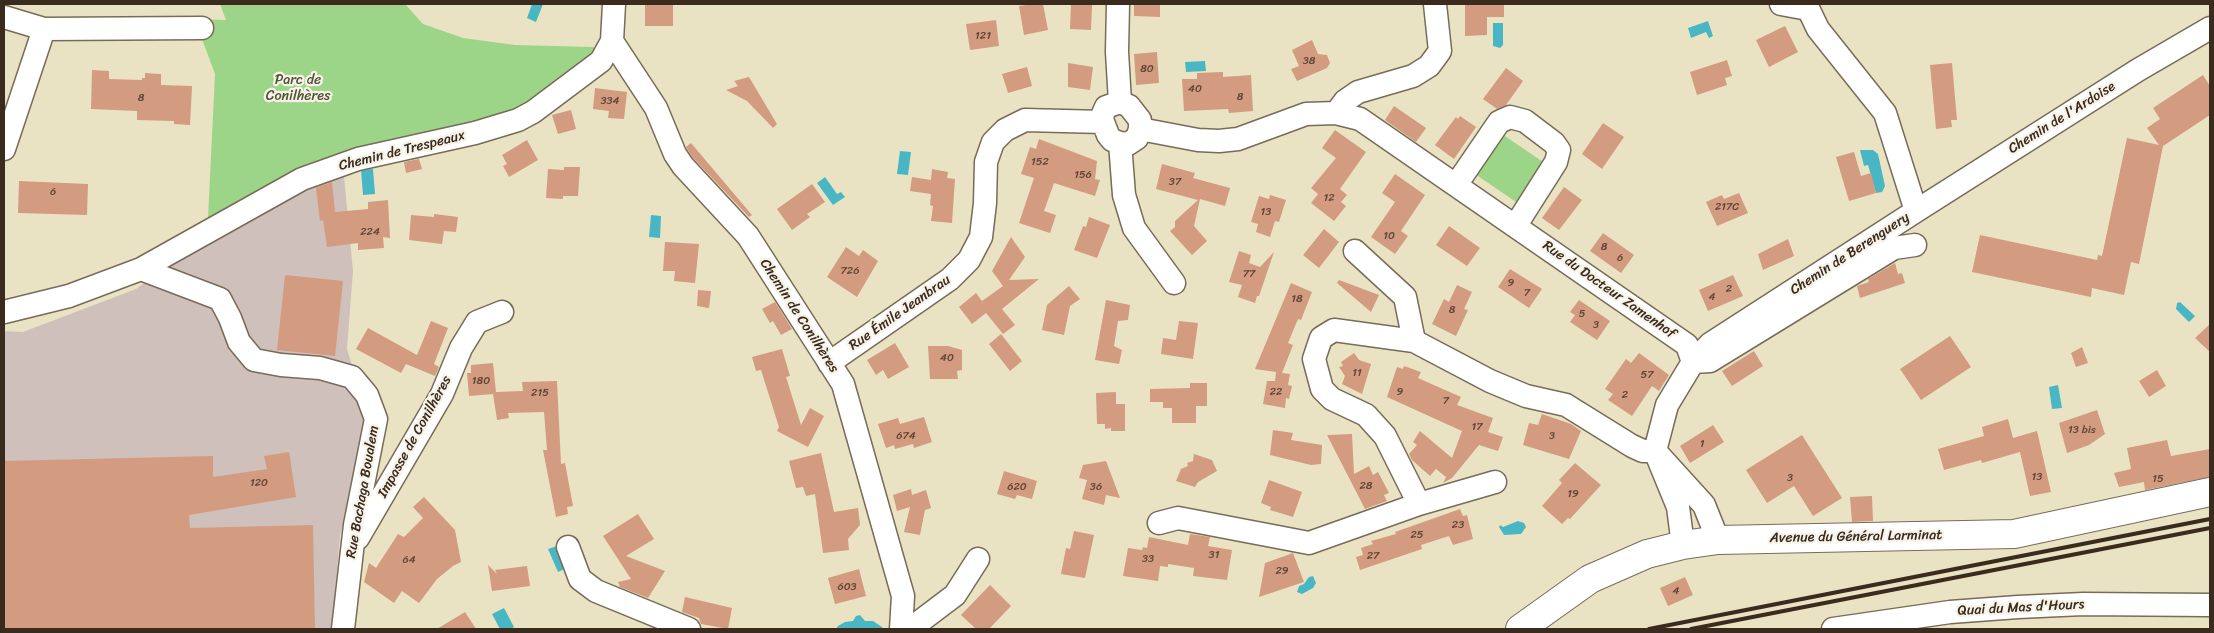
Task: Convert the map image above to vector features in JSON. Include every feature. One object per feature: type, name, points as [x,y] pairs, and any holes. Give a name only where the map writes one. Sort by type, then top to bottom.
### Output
[{"type":"main road","name":"Avenue du Général Larminat","points":[[1529,621],[1590,580],[1647,554],[1683,545],[1718,540],[2014,534],[2210,492]]},
{"type":"street","name":"Chemin de Trespeaux","points":[[4,312],[69,296],[141,269],[302,179],[358,159],[475,133],[518,120],[533,112],[601,61],[612,41],[614,4]]},
{"type":"street","points":[[1118,4],[1117,52],[1120,102]]},
{"type":"street","points":[[1336,113],[1345,101],[1358,92],[1413,76],[1429,66],[1440,51],[1435,4]]},
{"type":"street","name":"Chemin de Berenguery","points":[[1655,451],[1668,405],[1693,362],[1710,344],[1916,211],[1885,113],[1818,30],[1807,6],[1781,4]]},
{"type":"street","points":[[4,17],[44,29],[202,28]]},
{"type":"street","name":"Chemin de l'Ardoise","points":[[1916,211],[2138,70],[2210,28]]},
{"type":"street","points":[[4,149],[44,29]]},
{"type":"street","name":"Chemin de Conilhères","points":[[612,41],[656,108],[675,154],[683,166],[748,236],[843,384],[903,596],[901,629]]},
{"type":"street","points":[[1120,102],[1134,110],[1140,120],[1140,129],[1136,140],[1128,144],[1120,143],[1108,136],[1103,122],[1102,116],[1106,107],[1120,102]]},
{"type":"street","name":"Rue du Docteur Zamenhof","points":[[1140,129],[1198,140],[1219,141],[1238,139],[1306,114],[1336,113],[1360,119],[1688,345],[1693,362]]},
{"type":"street","points":[[1456,185],[1499,122],[1510,117],[1525,121],[1554,143],[1559,150],[1556,162],[1516,225]]},
{"type":"street","name":"Rue Émile Jeanbrau","points":[[828,363],[950,279],[969,260],[981,237],[985,204],[986,162],[993,142],[1005,130],[1025,120],[1103,122]]},
{"type":"street","points":[[1120,143],[1124,195],[1134,228],[1174,283]]},
{"type":"street","name":"Chemin de Berenguery","points":[[1693,362],[1710,361],[1894,248],[1915,245]]},
{"type":"street","points":[[1355,251],[1405,296],[1414,341]]},
{"type":"street","name":"Rue Bachaga Boualem","points":[[141,269],[220,299],[239,342],[254,360],[282,365],[320,368],[352,377],[367,394],[376,419],[356,516],[344,629]]},
{"type":"street","name":"Impasse de Conilhères","points":[[352,547],[442,394],[461,348],[477,322],[502,312]]},
{"type":"street","points":[[1418,504],[1385,436],[1366,415],[1332,399],[1322,389],[1314,359],[1321,338],[1334,330],[1414,341],[1490,381],[1526,396],[1566,405],[1632,446],[1643,451],[1655,451],[1704,505],[1718,540]]},
{"type":"street","points":[[1655,451],[1678,507],[1683,545]]},
{"type":"street","points":[[1159,523],[1178,518],[1309,543],[1418,504],[1495,482]]},
{"type":"street","points":[[568,547],[580,578],[596,591],[688,629]]},
{"type":"street","points":[[910,629],[955,595],[978,559]]},
{"type":"street","name":"Quai du Mas d'Hours","points":[[1833,629],[1930,614],[2008,608],[2083,604],[2210,605]]},
{"type":"shaded area","points":[[343,166],[353,271],[347,349],[370,423],[340,535],[332,629],[4,629],[4,331],[23,332],[136,289],[187,251]]},
{"type":"green space","name":"Parc de Conilhères","points":[[220,4],[405,4],[423,24],[463,38],[515,45],[593,47],[601,52],[594,62],[493,123],[214,222],[208,218],[215,74],[202,39],[198,19],[226,20]]},
{"type":"green space","points":[[1499,132],[1549,166],[1522,206],[1472,172]]},
{"type":"water","points":[[532,4],[543,4],[536,22],[527,18]]},
{"type":"water","points":[[1708,21],[1713,36],[1709,38],[1706,32],[1691,38],[1688,28]]},
{"type":"water","points":[[1493,23],[1503,23],[1503,45],[1500,48],[1493,46]]},
{"type":"water","points":[[1205,61],[1206,71],[1186,72],[1185,62]]},
{"type":"water","points":[[1860,150],[1873,150],[1878,154],[1885,186],[1882,192],[1876,193],[1868,165],[1864,166]]},
{"type":"water","points":[[900,151],[911,152],[908,175],[897,174]]},
{"type":"water","points":[[373,169],[375,194],[363,195],[361,170]]},
{"type":"water","points":[[825,177],[837,194],[841,192],[845,197],[833,205],[817,183]]},
{"type":"water","points":[[651,215],[661,216],[660,238],[649,237]]},
{"type":"water","points":[[2180,302],[2195,316],[2189,322],[2176,309],[2177,303]]},
{"type":"water","points":[[2058,385],[2062,408],[2052,409],[2049,387]]},
{"type":"water","points":[[1518,521],[1524,523],[1526,527],[1521,534],[1504,535],[1499,527],[1500,525],[1503,527]]},
{"type":"water","points":[[560,545],[569,567],[558,572],[548,549]]},
{"type":"water","points":[[1313,576],[1316,583],[1313,588],[1302,594],[1297,592],[1299,586],[1304,584],[1309,577]]},
{"type":"water","points":[[504,608],[514,627],[511,629],[500,629],[492,614]]},
{"type":"water","points":[[860,615],[865,621],[873,621],[883,629],[836,629],[845,622],[853,621],[856,616]]},
{"type":"building","points":[[645,4],[673,4],[673,26],[645,26]]},
{"type":"building","points":[[1043,4],[1048,30],[1024,35],[1019,6]]},
{"type":"building","points":[[1071,4],[1092,5],[1091,30],[1070,29]]},
{"type":"building","points":[[1134,4],[1160,4],[1160,17],[1134,16]]},
{"type":"building","points":[[1465,4],[1504,4],[1504,17],[1487,17],[1487,35],[1465,36]]},
{"type":"building","points":[[996,20],[999,46],[970,50],[966,24]]},
{"type":"building","points":[[1785,26],[1798,52],[1769,67],[1756,40]]},
{"type":"building","points":[[1312,40],[1318,54],[1327,55],[1330,63],[1327,68],[1297,81],[1291,69],[1299,66],[1292,50]]},
{"type":"building","points":[[1157,52],[1159,83],[1136,85],[1134,54]]},
{"type":"building","points":[[1727,60],[1732,76],[1725,78],[1727,85],[1697,95],[1690,72]]},
{"type":"building","points":[[1068,63],[1093,67],[1090,90],[1068,87]]},
{"type":"building","points":[[1952,63],[1957,120],[1951,120],[1952,127],[1936,129],[1930,65]]},
{"type":"building","points":[[1027,67],[1032,86],[1008,93],[1002,74]]},
{"type":"building","points":[[1506,68],[1523,81],[1506,105],[1497,109],[1483,99]]},
{"type":"building","points":[[92,70],[109,71],[109,79],[142,80],[142,78],[145,78],[145,73],[161,74],[161,85],[192,86],[190,125],[174,124],[174,121],[137,120],[137,111],[91,109]]},
{"type":"building","points":[[1223,72],[1223,77],[1251,75],[1253,111],[1229,113],[1228,109],[1184,111],[1182,79],[1197,79],[1197,73]]},
{"type":"building","points":[[2203,75],[2210,86],[2210,115],[2163,146],[2139,264],[2131,262],[2124,295],[2092,288],[2091,297],[1972,272],[1980,235],[2097,260],[2098,255],[2102,256],[2127,138],[2159,145],[2147,128],[2160,119],[2153,108]]},
{"type":"building","points":[[749,77],[777,124],[773,128],[747,101],[726,90],[738,86],[734,81]]},
{"type":"building","points":[[595,88],[627,92],[624,119],[608,118],[609,111],[593,109]]},
{"type":"building","points":[[1394,106],[1426,128],[1416,142],[1385,120]]},
{"type":"building","points":[[571,110],[576,129],[558,134],[552,115]]},
{"type":"building","points":[[1460,116],[1476,127],[1454,159],[1435,145],[1456,117],[1458,119]]},
{"type":"building","points":[[1603,123],[1624,137],[1602,169],[1582,154]]},
{"type":"building","points":[[1335,130],[1366,152],[1340,189],[1347,195],[1341,202],[1346,206],[1334,221],[1311,203],[1318,194],[1311,188],[1336,158],[1322,148]]},
{"type":"building","points":[[1039,139],[1097,161],[1095,179],[1100,180],[1095,196],[1054,183],[1044,211],[1056,215],[1050,233],[1019,223],[1034,178],[1021,174],[1030,147],[1036,149]]},
{"type":"building","points":[[527,140],[538,160],[509,177],[503,166],[507,164],[502,155]]},
{"type":"building","points":[[691,143],[752,215],[749,217],[693,158],[686,147]]},
{"type":"building","points":[[1854,152],[1861,176],[1871,173],[1876,193],[1849,201],[1836,157]]},
{"type":"building","points":[[419,159],[422,169],[406,173],[404,162]]},
{"type":"building","points":[[1162,164],[1195,173],[1193,178],[1230,188],[1225,206],[1200,199],[1194,226],[1207,241],[1192,255],[1170,231],[1175,227],[1175,221],[1198,200],[1156,189]]},
{"type":"building","points":[[564,167],[580,167],[578,196],[563,196],[563,199],[546,198],[548,169],[564,170]]},
{"type":"building","points":[[932,169],[948,172],[947,178],[955,179],[952,223],[931,221],[933,206],[930,205],[931,194],[910,191],[912,177],[931,180]]},
{"type":"building","points":[[1395,174],[1425,195],[1401,231],[1408,236],[1395,254],[1371,237],[1395,202],[1382,193]]},
{"type":"building","points":[[19,181],[88,184],[87,215],[18,213]]},
{"type":"building","points":[[332,182],[335,212],[368,209],[368,202],[388,200],[390,238],[383,237],[384,248],[358,250],[358,243],[327,247],[323,220],[320,221],[316,188]]},
{"type":"building","points":[[812,184],[825,202],[807,214],[810,217],[792,230],[777,209]]},
{"type":"building","points":[[1564,187],[1582,200],[1559,230],[1542,218]]},
{"type":"building","points":[[1739,193],[1748,213],[1717,226],[1706,202],[1722,195],[1724,199]]},
{"type":"building","points":[[1270,195],[1286,200],[1279,222],[1275,221],[1270,237],[1256,232],[1258,224],[1251,222],[1259,196],[1269,199]]},
{"type":"building","points":[[434,214],[458,217],[456,232],[444,231],[442,244],[409,240],[411,215],[434,217]]},
{"type":"building","points":[[1089,217],[1110,225],[1097,258],[1074,250],[1083,226],[1086,227]]},
{"type":"building","points":[[1449,226],[1480,248],[1467,266],[1436,245]]},
{"type":"building","points":[[1324,229],[1339,242],[1319,268],[1303,255]]},
{"type":"building","points":[[1603,233],[1634,255],[1621,273],[1590,251]]},
{"type":"building","points":[[1011,237],[1025,257],[1009,280],[1039,279],[1002,309],[1015,325],[1003,334],[986,313],[972,324],[959,307],[976,293],[982,301],[1003,286],[992,271]]},
{"type":"building","points":[[1788,239],[1794,256],[1763,270],[1758,254]]},
{"type":"building","points":[[665,242],[699,244],[695,283],[674,281],[675,271],[663,271]]},
{"type":"building","points":[[846,247],[859,256],[863,250],[878,261],[857,297],[827,277]]},
{"type":"building","points":[[1239,251],[1251,255],[1249,263],[1260,267],[1274,252],[1255,303],[1238,297],[1242,285],[1229,282]]},
{"type":"building","points":[[1895,263],[1898,274],[1902,273],[1905,283],[1860,298],[1857,286],[1869,282],[1868,279]]},
{"type":"building","points":[[1510,269],[1542,289],[1529,308],[1498,287]]},
{"type":"building","points":[[285,275],[343,281],[335,356],[277,350]]},
{"type":"building","points":[[1733,275],[1743,296],[1708,311],[1699,290]]},
{"type":"building","points":[[1339,280],[1379,295],[1371,312],[1337,283]]},
{"type":"building","points":[[1291,283],[1312,292],[1301,320],[1298,319],[1288,343],[1293,345],[1282,373],[1290,374],[1288,385],[1292,386],[1289,399],[1286,398],[1285,408],[1263,404],[1267,381],[1275,381],[1276,372],[1255,369]]},
{"type":"building","points":[[1457,285],[1472,292],[1464,309],[1468,310],[1456,336],[1432,324],[1444,299],[1449,302]]},
{"type":"building","points":[[1069,286],[1080,299],[1070,306],[1064,335],[1042,330],[1047,305]]},
{"type":"building","points":[[698,290],[711,291],[709,308],[697,306]]},
{"type":"building","points":[[1106,300],[1130,305],[1128,320],[1118,321],[1114,346],[1122,350],[1119,364],[1095,360]]},
{"type":"building","points":[[1579,300],[1610,321],[1597,340],[1570,322],[1575,315],[1570,312]]},
{"type":"building","points":[[775,302],[792,329],[781,335],[773,321],[770,323],[762,309]]},
{"type":"building","points":[[431,321],[448,328],[434,364],[439,367],[435,376],[406,364],[401,373],[356,349],[368,328],[417,355]]},
{"type":"building","points":[[1179,321],[1198,323],[1193,359],[1161,354],[1163,338],[1176,340]]},
{"type":"building","points":[[2210,324],[2210,352],[2195,338]]},
{"type":"building","points":[[1001,334],[1022,361],[1010,371],[989,344]]},
{"type":"building","points":[[1950,336],[1971,367],[1921,400],[1900,369]]},
{"type":"building","points":[[895,343],[909,367],[888,379],[883,370],[876,375],[867,360]]},
{"type":"building","points":[[928,346],[948,346],[962,350],[962,370],[957,371],[958,379],[930,379]]},
{"type":"building","points":[[2082,347],[2088,363],[2076,367],[2071,353]]},
{"type":"building","points":[[782,349],[790,376],[786,377],[801,425],[810,408],[824,416],[808,447],[777,431],[779,427],[761,370],[756,371],[752,357]]},
{"type":"building","points":[[1754,351],[1763,366],[1732,386],[1722,371]]},
{"type":"building","points":[[1354,353],[1359,360],[1371,364],[1362,394],[1342,384],[1345,376],[1339,367],[1343,366],[1341,362]]},
{"type":"building","points":[[1639,353],[1669,375],[1659,391],[1652,386],[1632,416],[1608,400],[1613,394],[1605,389],[1626,359],[1631,363]]},
{"type":"building","points":[[493,363],[496,392],[523,391],[522,382],[557,381],[561,464],[565,463],[573,506],[567,507],[568,514],[556,517],[543,450],[547,450],[544,412],[508,413],[509,418],[497,420],[493,394],[469,396],[467,373],[471,373],[471,365]]},
{"type":"building","points":[[1404,366],[1421,372],[1418,378],[1461,397],[1457,405],[1493,418],[1488,432],[1503,437],[1498,451],[1479,445],[1452,478],[1443,483],[1446,477],[1436,469],[1430,476],[1412,460],[1409,454],[1417,445],[1413,442],[1420,431],[1452,458],[1462,431],[1387,397],[1397,367],[1403,369]]},
{"type":"building","points":[[2157,370],[2166,386],[2149,397],[2139,381]]},
{"type":"building","points":[[1190,383],[1207,383],[1207,406],[1196,406],[1196,423],[1172,423],[1172,408],[1163,408],[1163,402],[1150,402],[1150,389],[1190,388]]},
{"type":"building","points":[[1116,392],[1116,404],[1125,404],[1125,431],[1111,431],[1111,428],[1105,429],[1105,424],[1097,424],[1096,393]]},
{"type":"building","points":[[2097,410],[2105,434],[2089,445],[2067,453],[2059,423]]},
{"type":"building","points":[[1542,414],[1571,424],[1581,431],[1569,459],[1523,445],[1529,423],[1538,425]]},
{"type":"building","points":[[924,417],[932,442],[914,448],[913,444],[895,449],[894,445],[886,448],[878,424],[898,418],[900,424]]},
{"type":"building","points":[[2008,419],[2013,438],[2037,431],[2051,492],[2030,496],[2020,452],[1982,463],[1981,460],[1944,470],[1938,449],[1984,436],[1982,427]]},
{"type":"building","points":[[1713,425],[1724,442],[1690,463],[1680,446]]},
{"type":"building","points":[[1273,430],[1293,433],[1291,440],[1322,445],[1321,464],[1311,465],[1270,455]]},
{"type":"building","points":[[1352,434],[1354,474],[1369,466],[1373,475],[1378,472],[1389,493],[1384,495],[1387,501],[1365,509],[1327,435]]},
{"type":"building","points":[[1802,435],[1842,498],[1813,516],[1794,486],[1767,503],[1746,470]]},
{"type":"building","points":[[2167,440],[2171,456],[2210,449],[2210,477],[2145,490],[2144,482],[2119,487],[2114,473],[2131,469],[2127,448]]},
{"type":"building","points":[[289,452],[296,497],[189,515],[190,528],[313,525],[315,629],[4,629],[4,461],[213,456],[213,477],[267,469],[264,456]]},
{"type":"building","points":[[821,453],[834,512],[858,508],[860,525],[848,539],[849,550],[823,553],[815,494],[806,496],[803,487],[796,488],[789,461]]},
{"type":"building","points":[[1194,454],[1212,460],[1217,471],[1198,482],[1195,487],[1176,481],[1181,469],[1188,466],[1187,463],[1193,461]]},
{"type":"building","points":[[1106,461],[1120,498],[1106,495],[1104,505],[1082,499],[1087,480],[1079,478],[1083,465]]},
{"type":"building","points":[[1575,463],[1601,485],[1570,519],[1568,518],[1562,524],[1542,506],[1562,483],[1559,480]]},
{"type":"building","points":[[1004,471],[1037,481],[1032,499],[1017,495],[1015,499],[997,494]]},
{"type":"building","points":[[1269,480],[1302,492],[1293,517],[1270,510],[1271,507],[1261,503]]},
{"type":"building","points":[[911,489],[912,495],[926,490],[931,508],[925,510],[920,535],[904,532],[910,507],[897,511],[893,495]]},
{"type":"building","points":[[1872,496],[1873,521],[1852,522],[1850,497]]},
{"type":"building","points":[[424,497],[455,530],[461,562],[437,579],[419,603],[402,591],[394,603],[364,582],[369,563],[376,568],[398,534],[404,537],[423,518],[413,507]]},
{"type":"building","points":[[1460,509],[1463,516],[1467,515],[1473,539],[1453,545],[1449,536],[1421,545],[1422,549],[1360,570],[1356,557],[1363,555],[1361,548],[1373,544],[1371,541],[1396,534],[1395,532]]},
{"type":"building","points":[[638,514],[654,539],[626,556],[665,571],[648,598],[620,587],[618,582],[631,579],[603,536]]},
{"type":"building","points":[[1074,531],[1094,535],[1085,578],[1061,574],[1066,548],[1070,549]]},
{"type":"building","points":[[1190,534],[1210,537],[1208,546],[1232,550],[1227,580],[1193,576],[1194,568],[1168,564],[1168,567],[1160,566],[1158,581],[1123,576],[1128,548],[1142,550],[1143,547],[1147,548],[1149,537],[1188,545]]},
{"type":"building","points":[[1293,553],[1304,582],[1259,597],[1265,563]]},
{"type":"building","points":[[488,565],[497,574],[495,570],[527,566],[530,586],[492,591]]},
{"type":"building","points":[[859,569],[866,596],[835,604],[828,578]]},
{"type":"building","points":[[1685,577],[1693,595],[1668,606],[1660,588]]},
{"type":"building","points":[[990,585],[1011,606],[989,629],[976,629],[961,615]]},
{"type":"building","points":[[685,597],[732,608],[728,629],[701,624],[699,618],[682,612]]},
{"type":"building","points":[[465,612],[476,629],[437,629]]},
{"type":"railway","points":[[1649,629],[2210,519]]},
{"type":"railway","points":[[1691,629],[2210,528]]}]
